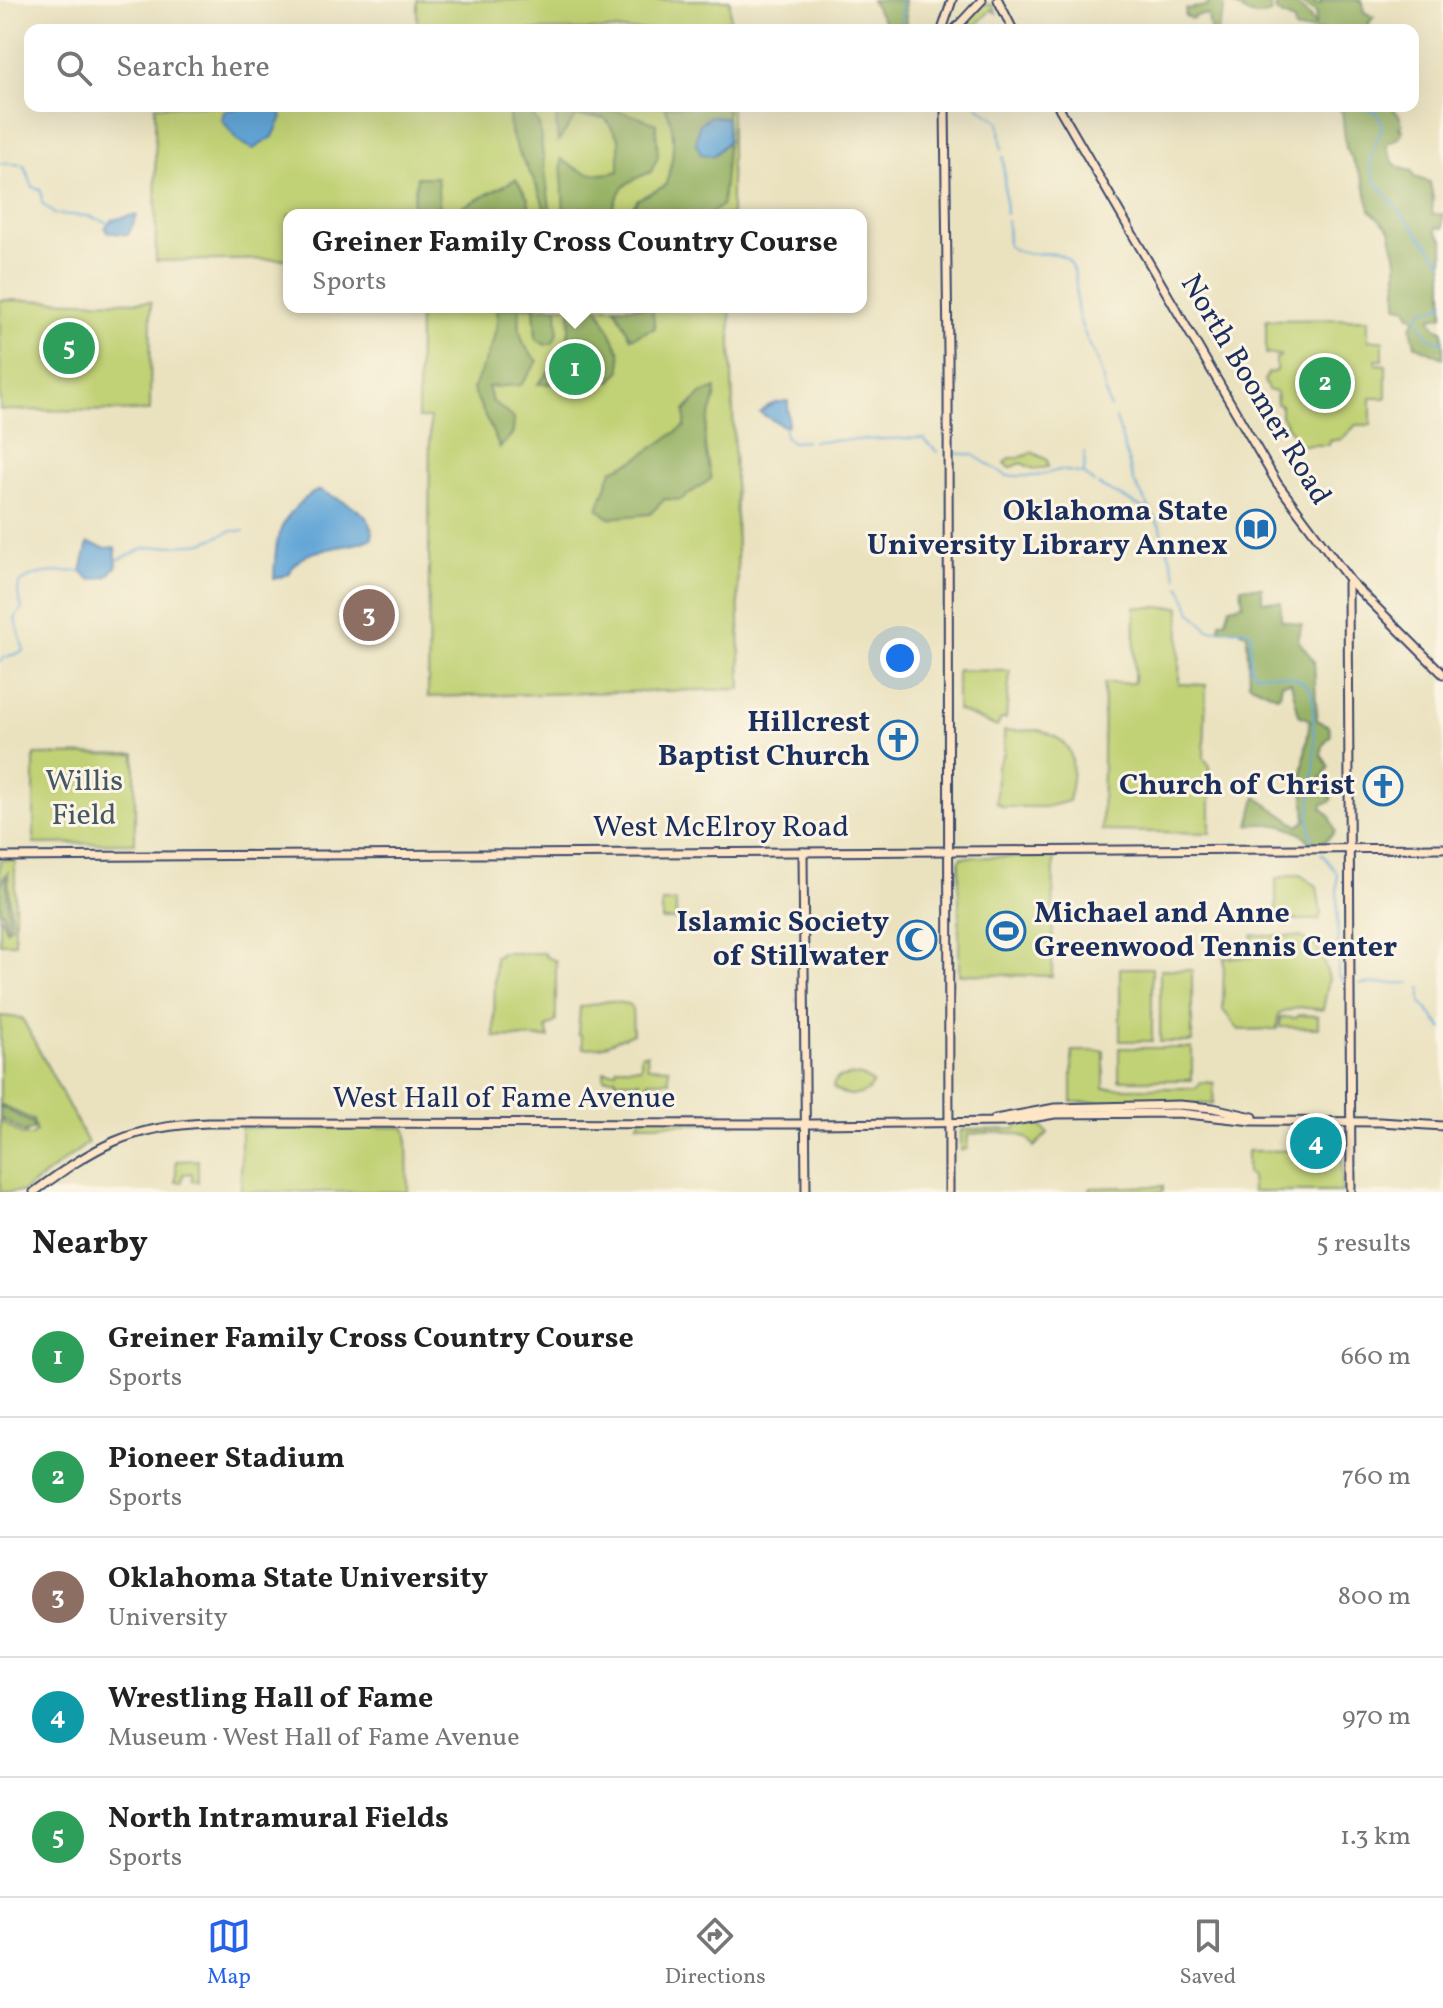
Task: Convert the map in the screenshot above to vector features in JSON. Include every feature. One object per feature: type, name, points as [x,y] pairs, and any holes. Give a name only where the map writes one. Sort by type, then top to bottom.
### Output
[{"type":"main road","points":[[944,24],[952,0]]},
{"type":"main road","points":[[960,24],[981,1],[1000,3],[1010,24]]},
{"type":"main road","points":[[945,112],[949,1192]]},
{"type":"main road","name":"North Boomer Road","points":[[1061,112],[1277,483],[1351,582],[1443,674]]},
{"type":"main road","points":[[1348,583],[1351,1192]]},
{"type":"main road","name":"West McElroy Road","points":[[0,857],[1443,848]]},
{"type":"main road","points":[[803,852],[806,1192]]},
{"type":"main road","name":"West Hall of Fame Avenue","points":[[34,1192],[93,1150],[144,1129],[234,1122],[950,1122],[992,1120],[1055,1108],[1179,1105],[1213,1108],[1266,1121],[1443,1126]]},
{"type":"green space","points":[[417,0],[730,0],[730,24],[417,24]]},
{"type":"green space","points":[[871,0],[904,0],[907,24],[885,24]]},
{"type":"green space","points":[[1208,0],[1223,0],[1224,11],[1220,24],[1209,24],[1208,15],[1191,19],[1185,16],[1186,9],[1208,6]]},
{"type":"green space","points":[[1228,0],[1267,0],[1272,12],[1255,16]]},
{"type":"green space","points":[[1280,0],[1291,2],[1313,24],[1294,24],[1277,13],[1275,8],[1280,5]]},
{"type":"green space","points":[[1295,0],[1314,0],[1316,4],[1321,0],[1362,0],[1364,12],[1374,17],[1368,24],[1315,24],[1316,13]]},
{"type":"green space","points":[[982,4],[992,5],[996,13],[991,10],[977,24],[964,24]]},
{"type":"green space","points":[[155,112],[731,112],[731,209],[283,209],[283,259],[156,261]]},
{"type":"green space","points":[[509,112],[531,112],[539,125],[550,209],[544,209],[514,141]]},
{"type":"green space","points":[[556,112],[620,112],[656,124],[658,156],[651,172],[624,186],[613,209],[564,209],[561,159],[588,173],[619,171],[619,139],[605,118],[576,116],[558,142]]},
{"type":"green space","points":[[667,112],[727,112],[727,118],[710,116],[713,156],[728,141],[722,205],[717,209],[631,209],[638,199],[665,186],[673,145]]},
{"type":"green space","points":[[1342,112],[1396,112],[1399,115],[1402,124],[1399,128],[1403,130],[1399,138],[1386,144],[1392,159],[1400,168],[1412,171],[1414,177],[1430,182],[1432,214],[1443,214],[1443,228],[1436,227],[1436,232],[1443,239],[1443,316],[1430,318],[1435,327],[1443,330],[1443,358],[1415,345],[1411,327],[1416,318],[1409,314],[1408,308],[1397,306],[1397,259],[1390,230],[1370,210],[1363,179],[1346,148]]},
{"type":"green space","points":[[417,177],[437,177],[440,209],[412,209]]},
{"type":"green space","points":[[516,179],[528,198],[530,209],[459,209]]},
{"type":"green space","points":[[0,300],[151,302],[150,411],[0,410]]},
{"type":"green space","points":[[419,313],[730,313],[741,689],[428,697],[430,418],[418,418]]},
{"type":"green space","points":[[497,313],[520,313],[522,337],[527,349],[538,361],[521,385],[488,387],[492,401],[514,419],[513,433],[500,448],[473,390],[493,340]]},
{"type":"green space","points":[[534,313],[557,313],[558,331],[553,343],[545,345],[536,339]]},
{"type":"green space","points":[[570,313],[601,313],[620,352],[621,370],[610,382],[538,384],[563,350]]},
{"type":"green space","points":[[618,313],[653,313],[655,328],[631,338]]},
{"type":"green space","points":[[1368,319],[1368,340],[1383,340],[1383,360],[1376,360],[1376,364],[1386,365],[1386,398],[1371,398],[1371,425],[1356,425],[1342,439],[1330,441],[1329,445],[1300,445],[1281,416],[1276,392],[1268,390],[1264,381],[1268,373],[1276,371],[1276,358],[1280,357],[1266,354],[1266,320]]},
{"type":"green space","points":[[716,388],[705,439],[711,479],[680,500],[665,499],[650,514],[609,518],[598,509],[612,470],[633,461],[685,426],[685,411],[701,394]]},
{"type":"green space","points":[[1032,452],[1047,460],[1048,467],[1034,469],[1021,463],[1010,468],[1005,463],[1010,458]]},
{"type":"green space","points":[[1241,587],[1262,587],[1262,601],[1281,602],[1281,620],[1302,625],[1298,640],[1314,661],[1317,720],[1329,726],[1331,735],[1324,743],[1321,754],[1329,767],[1321,778],[1330,785],[1330,790],[1327,790],[1332,799],[1322,808],[1330,816],[1335,832],[1322,844],[1309,844],[1307,838],[1280,826],[1249,825],[1256,797],[1299,826],[1306,820],[1302,774],[1310,720],[1299,715],[1291,682],[1282,683],[1277,696],[1249,683],[1247,635],[1239,629],[1219,629],[1230,607],[1243,604]]},
{"type":"green space","points":[[1135,607],[1180,607],[1179,684],[1206,685],[1204,758],[1210,766],[1210,833],[1102,831],[1104,683],[1134,683]]},
{"type":"green space","points":[[957,670],[1010,671],[1006,719],[1001,719],[997,727],[957,710]]},
{"type":"green space","points":[[1039,730],[1062,741],[1068,748],[1073,766],[1069,801],[1046,807],[1003,807],[996,802],[997,766],[1004,753],[1004,731]]},
{"type":"green space","name":"Willis Field","points":[[135,754],[135,843],[34,844],[34,755]]},
{"type":"green space","name":"Michael and Anne Greenwood Tennis Center","points":[[962,857],[1054,857],[1052,976],[959,974],[959,861]]},
{"type":"green space","points":[[0,860],[15,860],[15,943],[0,943],[0,914],[6,930],[12,926],[8,872],[0,881]]},
{"type":"green space","points":[[7,875],[9,926],[6,929],[3,912],[0,912],[0,886]]},
{"type":"green space","points":[[1300,875],[1317,886],[1321,913],[1319,920],[1281,920],[1276,916],[1276,879]]},
{"type":"green space","points":[[662,902],[676,902],[676,920],[662,920]]},
{"type":"green space","points":[[1252,935],[1301,937],[1317,948],[1329,978],[1323,1010],[1299,1007],[1278,1014],[1277,1029],[1239,1030],[1223,1010],[1224,958],[1252,957]]},
{"type":"green space","points":[[499,953],[545,953],[545,956],[556,961],[556,1021],[546,1028],[549,1038],[494,1037],[495,956]]},
{"type":"green space","points":[[1120,968],[1152,968],[1152,1041],[1120,1041]]},
{"type":"green space","points":[[1160,969],[1192,970],[1192,1042],[1160,1042]]},
{"type":"green space","points":[[608,1001],[632,1007],[633,1033],[601,1047],[583,1048],[581,1035],[578,1034],[580,1007]]},
{"type":"green space","points":[[1299,1015],[1318,1016],[1318,1028],[1280,1027],[1280,1017],[1296,1018]]},
{"type":"green space","points":[[0,1016],[22,1018],[88,1143],[22,1192],[0,1192],[0,1121],[22,1135],[31,1136],[36,1132],[33,1120],[0,1104]]},
{"type":"green space","points":[[1119,1048],[1192,1048],[1192,1080],[1119,1080]]},
{"type":"green space","points":[[1072,1051],[1104,1051],[1104,1088],[1196,1088],[1201,1082],[1214,1083],[1213,1104],[1072,1102]]},
{"type":"green space","points":[[641,1054],[647,1054],[648,1067],[669,1068],[669,1081],[648,1081],[647,1092],[640,1092],[640,1081],[604,1078],[604,1071],[616,1071],[617,1067],[641,1067]]},
{"type":"green space","points":[[862,1076],[873,1083],[866,1092],[855,1095],[844,1094],[834,1088],[833,1084],[838,1078]]},
{"type":"green space","points":[[0,1106],[33,1123],[33,1129],[25,1133],[0,1118]]},
{"type":"green space","points":[[666,1112],[720,1112],[735,1124],[637,1124],[642,1116]]},
{"type":"green space","points":[[1037,1122],[1048,1133],[1034,1147],[1023,1136],[986,1133],[968,1134],[967,1149],[961,1150],[961,1130],[1015,1129],[1019,1124]]},
{"type":"green space","points":[[404,1127],[407,1133],[408,1192],[241,1192],[241,1128]]},
{"type":"green space","points":[[1342,1150],[1342,1192],[1252,1192],[1251,1175],[1247,1175],[1247,1151]]},
{"type":"green space","points":[[198,1160],[198,1182],[192,1181],[192,1173],[183,1174],[182,1182],[176,1182],[176,1161]]},
{"type":"green space","points":[[1163,1186],[1163,1192],[1090,1192],[1090,1188]]},
{"type":"water","points":[[224,112],[280,112],[282,117],[273,137],[253,149],[237,140],[222,120]]},
{"type":"water","points":[[710,116],[727,118],[728,141],[713,156],[701,154],[696,143],[699,125]]},
{"type":"water","points":[[137,216],[128,235],[107,232],[105,228],[112,220]]},
{"type":"water","points":[[788,401],[788,424],[785,427],[760,413],[772,404]]},
{"type":"water","points":[[320,490],[362,514],[372,529],[372,538],[314,552],[295,564],[289,574],[274,579],[276,547],[285,521],[299,504]]},
{"type":"water","points":[[88,543],[105,548],[115,547],[117,565],[108,576],[91,580],[81,571]]},
{"type":"waterway","points":[[900,0],[902,24]]},
{"type":"waterway","points":[[986,112],[999,121],[1002,149]]},
{"type":"waterway","points":[[1377,112],[1381,129],[1372,154],[1373,174],[1378,185],[1443,263]]},
{"type":"waterway","points":[[1003,157],[1006,214]]},
{"type":"waterway","points":[[0,163],[24,165],[33,187],[41,190],[42,203],[54,214],[88,216],[109,223]]},
{"type":"waterway","points":[[1007,221],[1008,246],[1025,253],[1061,255],[1071,264],[1080,321],[1099,364],[1110,408]]},
{"type":"waterway","points":[[1443,302],[1437,308],[1423,310],[1417,318],[1428,337],[1443,343]]},
{"type":"waterway","points":[[1116,418],[1134,482],[1161,528],[1177,578]]},
{"type":"waterway","points":[[785,427],[785,436],[792,442],[806,441]]},
{"type":"waterway","points":[[813,441],[923,438],[937,452]]},
{"type":"waterway","points":[[1085,452],[1084,474],[1094,483]]},
{"type":"waterway","points":[[956,453],[973,455],[1007,476],[1036,476],[1060,470],[1084,474]]},
{"type":"waterway","points":[[1098,485],[1147,510]]},
{"type":"waterway","points":[[118,560],[144,548],[203,543],[231,531],[244,531]]},
{"type":"waterway","points":[[0,662],[24,651],[15,618],[22,608],[19,584],[41,574],[81,571]]},
{"type":"waterway","points":[[1180,586],[1192,613],[1209,630],[1241,629],[1251,632],[1250,666],[1256,674],[1294,678],[1312,692],[1315,759],[1309,821],[1313,846]]},
{"type":"waterway","points":[[1321,853],[1337,873],[1338,974],[1344,982]]},
{"type":"waterway","points":[[1360,984],[1410,983]]},
{"type":"waterway","points":[[1421,988],[1421,1002],[1443,1029]]},
{"type":"place","name":"North Intramural Fields","points":[[69,348]]},
{"type":"place","name":"Greiner Family Cross Country Course","points":[[575,369]]},
{"type":"place","name":"Pioneer Stadium","points":[[1325,383]]},
{"type":"place","name":"Oklahoma State University Library Annex","points":[[1256,529]]},
{"type":"place","name":"Oklahoma State University","points":[[369,615]]},
{"type":"place","name":"Hillcrest Baptist Church","points":[[898,740]]},
{"type":"place","name":"Church of Christ","points":[[1383,786]]},
{"type":"place","name":"Michael and Anne Greenwood Tennis Center","points":[[1006,931]]},
{"type":"place","name":"Islamic Society of Stillwater","points":[[917,940]]},
{"type":"place","name":"Wrestling Hall of Fame","points":[[1316,1143]]}]
